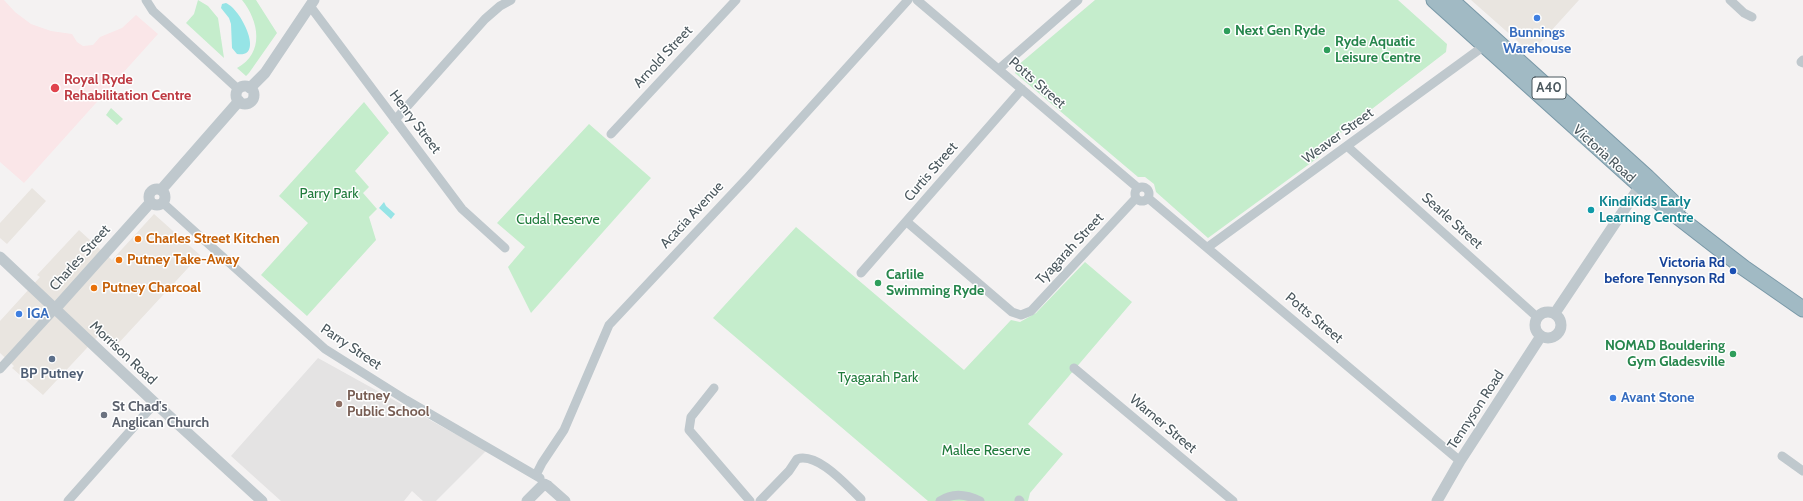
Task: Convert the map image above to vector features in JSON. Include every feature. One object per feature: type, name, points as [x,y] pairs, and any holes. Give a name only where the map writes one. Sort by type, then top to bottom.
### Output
[{"type":"highway","name":"Victoria Road","points":[[1434,0],[1484,46],[1644,181],[1680,208],[1703,228],[1803,298]]},
{"type":"highway","name":"Victoria Road","points":[[1452,0],[1644,181],[1685,224],[1803,309]]},
{"type":"street","points":[[146,0],[153,11],[238,89]]},
{"type":"street","points":[[395,120],[485,19],[500,6],[511,0]]},
{"type":"street","name":"Arnold Street","points":[[611,134],[736,0]]},
{"type":"street","name":"Acacia Avenue","points":[[536,475],[542,462],[564,430],[609,325],[748,177],[908,0]]},
{"type":"street","name":"Potts Street","points":[[917,0],[1138,188]]},
{"type":"street","points":[[999,69],[1078,0]]},
{"type":"street","points":[[1730,0],[1744,13],[1752,17]]},
{"type":"street","points":[[250,88],[265,73],[312,3]]},
{"type":"street","name":"Henry Street","points":[[312,3],[395,120],[462,209],[505,248]]},
{"type":"street","name":"Weaver Street","points":[[1208,247],[1348,147],[1484,46]]},
{"type":"street","points":[[244,86],[250,88],[254,94],[251,101],[245,104],[239,102],[236,96],[238,89],[244,86]]},
{"type":"street","name":"Curtis Street","points":[[861,273],[1022,89]]},
{"type":"street","points":[[161,190],[239,102]]},
{"type":"street","name":"Searle Street","points":[[1348,147],[1537,316]]},
{"type":"street","points":[[1555,313],[1644,181]]},
{"type":"street","points":[[1138,188],[1146,188],[1149,193],[1148,198],[1142,201],[1136,198],[1135,193],[1138,188]]},
{"type":"street","points":[[155,189],[161,190],[165,196],[163,203],[158,206],[150,202],[148,197],[150,192],[155,189]]},
{"type":"street","name":"Tyagarah Street","points":[[907,222],[1012,312],[1021,315],[1031,311],[1136,198]]},
{"type":"street","name":"Potts Street","points":[[1148,198],[1208,247],[1460,461]]},
{"type":"street","name":"Charles Street","points":[[0,369],[150,202]]},
{"type":"street","name":"Parry Street","points":[[163,203],[324,349],[406,400],[536,475],[544,484]]},
{"type":"street","name":"Morrison Road","points":[[0,257],[155,403],[262,501]]},
{"type":"street","points":[[1548,311],[1555,313],[1560,319],[1561,329],[1554,337],[1548,338],[1541,336],[1536,330],[1535,324],[1537,316],[1542,312],[1548,311]]},
{"type":"street","name":"Tennyson Road","points":[[1437,501],[1460,461],[1541,336]]},
{"type":"street","name":"Warner Street","points":[[1074,368],[1233,501]]},
{"type":"street","points":[[714,388],[691,417],[689,430],[750,501]]},
{"type":"street","points":[[68,501],[155,403]]},
{"type":"street","points":[[1782,456],[1803,471]]},
{"type":"street","points":[[760,501],[790,471],[796,458],[803,457],[812,458],[838,477],[861,500]]},
{"type":"street","points":[[527,501],[544,484],[565,501]]},
{"type":"street","points":[[940,501],[953,495],[961,494],[970,496],[980,501]]},
{"type":"shaded area","name":"Royal Ryde Rehabilitation Centre","points":[[0,0],[4,0],[15,12],[31,24],[51,31],[72,34],[77,42],[83,46],[93,45],[100,37],[122,28],[136,15],[158,34],[24,183],[0,162]]},
{"type":"shaded area","points":[[1471,0],[1579,0],[1531,53]]},
{"type":"shaded area","points":[[32,188],[46,201],[7,244],[0,238],[0,223]]},
{"type":"shaded area","points":[[154,214],[200,255],[115,347],[100,334],[43,395],[12,368],[14,366],[0,353],[0,321],[40,277],[37,275],[79,230],[112,260]]},
{"type":"shaded area","name":"Putney Public School","points":[[318,358],[486,451],[436,501],[423,501],[412,491],[404,501],[281,501],[231,456]]},
{"type":"green space","points":[[198,0],[208,6],[218,18],[224,58],[186,23],[194,14]]},
{"type":"green space","points":[[242,0],[256,0],[277,33],[246,76],[237,68],[246,62],[252,54],[256,36],[252,17]]},
{"type":"green space","points":[[1095,0],[1398,0],[1447,44],[1446,52],[1316,152],[1319,157],[1208,238],[1156,192],[1154,184],[1145,177],[1138,177],[1015,73],[1017,66]]},
{"type":"green space","name":"Parry Park","points":[[364,102],[389,133],[355,171],[369,187],[363,193],[377,209],[369,217],[376,240],[307,316],[261,275],[308,223],[279,196]]},
{"type":"green space","points":[[111,108],[123,119],[117,125],[106,115]]},
{"type":"green space","name":"Cudal Reserve","points":[[589,124],[651,178],[531,313],[508,267],[525,247],[497,223]]},
{"type":"green space","points":[[796,227],[964,370],[1011,320],[1020,322],[1036,313],[1085,262],[1132,302],[1028,424],[1063,454],[1030,493],[1028,501],[928,501],[713,318]]},
{"type":"water","points":[[226,3],[232,7],[238,15],[248,33],[250,42],[249,49],[245,54],[237,54],[232,48],[231,24],[229,18],[221,8],[222,4]]},
{"type":"water","points":[[384,202],[386,206],[395,214],[391,219],[379,208]]},
{"type":"place","name":"Bunnings Warehouse","points":[[1537,18]]},
{"type":"place","name":"Next Gen Ryde","points":[[1227,31]]},
{"type":"place","name":"Ryde Aquatic Leisure Centre","points":[[1327,50]]},
{"type":"place","name":"Royal Ryde Rehabilitation Centre","points":[[55,88]]},
{"type":"place","name":"KindiKids Early Learning Centre","points":[[1591,210]]},
{"type":"place","name":"Charles Street Kitchen","points":[[138,239]]},
{"type":"place","name":"Putney Take-Away","points":[[119,260]]},
{"type":"place","name":"Victoria Rd before Tennyson Rd","points":[[1733,271]]},
{"type":"place","name":"Carlile Swimming Ryde","points":[[878,283]]},
{"type":"place","name":"Putney Charcoal","points":[[94,288]]},
{"type":"place","name":"IGA","points":[[19,314]]},
{"type":"place","name":"NOMAD Bouldering Gym Gladesville","points":[[1733,354]]},
{"type":"place","name":"BP Putney","points":[[52,359]]},
{"type":"place","name":"Avant Stone","points":[[1613,398]]},
{"type":"place","name":"Putney Public School","points":[[339,404]]},
{"type":"place","name":"St Chad's Anglican Church","points":[[104,415]]},
{"type":"park label","name":"Tyagarah Park","points":[[878,378]]},
{"type":"park label","name":"Mallee Reserve","points":[[986,451]]}]
